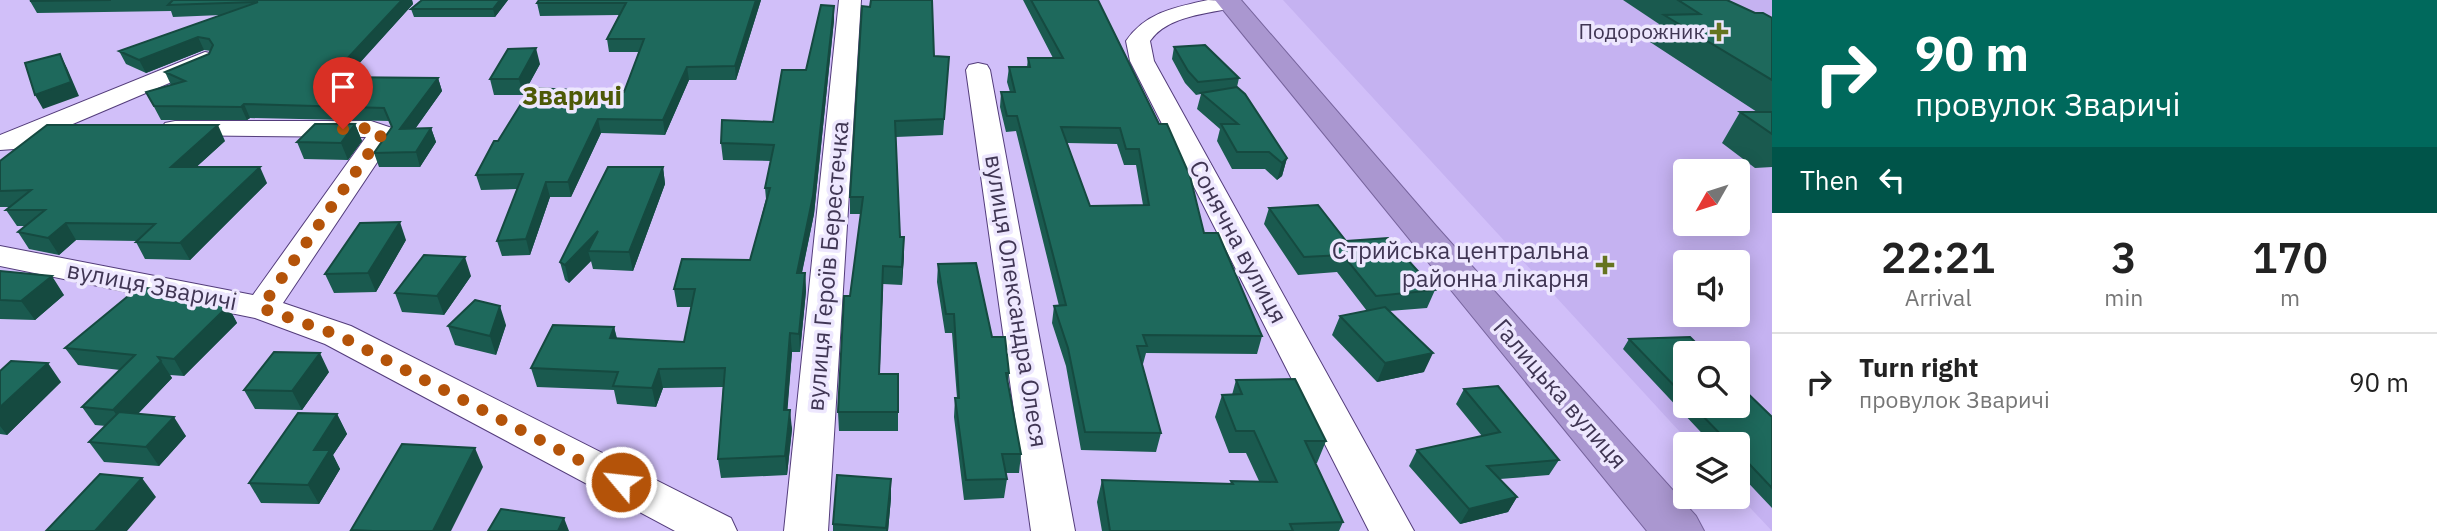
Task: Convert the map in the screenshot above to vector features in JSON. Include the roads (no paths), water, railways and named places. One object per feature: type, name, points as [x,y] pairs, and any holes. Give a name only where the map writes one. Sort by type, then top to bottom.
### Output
[{"type":"highway","name":"Галицька вулиця","points":[[1228,1],[1678,531]]},
{"type":"street","name":"вулиця Героїв Берестечка","points":[[806,531],[850,0]]},
{"type":"street","name":"Сонячна вулиця","points":[[1228,1],[1163,19],[1149,26],[1138,41],[1142,61],[1391,531]]},
{"type":"street","points":[[1,150],[38,130],[205,59]]},
{"type":"street","name":"вулиця Олександра Олеся","points":[[978,70],[1053,531]]},
{"type":"street","points":[[149,129],[371,128],[382,134],[261,308]]},
{"type":"street","points":[[38,130],[107,130]]},
{"type":"street","name":"вулиця Зваричі","points":[[0,256],[261,308],[338,335],[715,531]]},
{"type":"place","name":"Подорожник","points":[[1719,32]]},
{"type":"place","name":"Стрийська центральна районна лікарня","points":[[1605,265]]},
{"type":"district","name":"Зваричі","points":[[572,96]]}]
